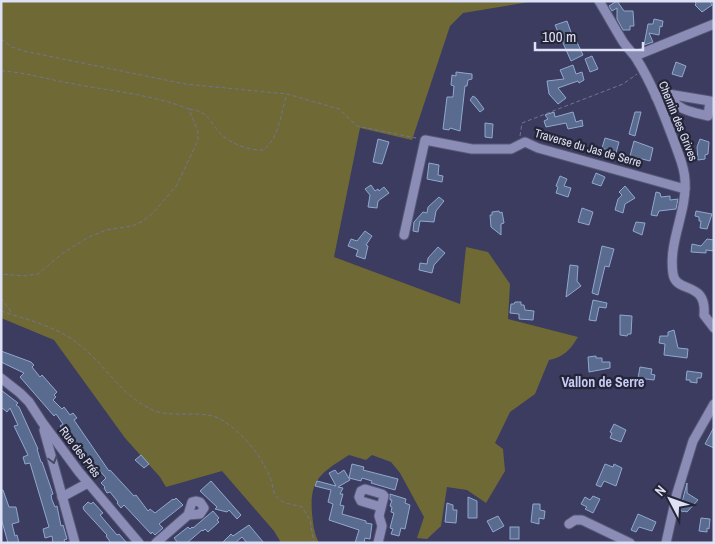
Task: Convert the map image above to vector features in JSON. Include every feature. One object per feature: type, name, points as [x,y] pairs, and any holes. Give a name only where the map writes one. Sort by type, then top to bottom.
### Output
[{"type":"street","name":"Chemin des Grives","points":[[599,1],[623,42],[637,60],[656,96],[684,170],[685,189],[672,254],[673,275],[674,279],[680,284],[697,291],[704,305],[704,315],[714,328]]},
{"type":"street","points":[[637,60],[714,24]]},
{"type":"street","points":[[656,96],[668,94]]},
{"type":"street","points":[[404,235],[425,140]]},
{"type":"street","name":"Traverse du Jas de Serre","points":[[425,140],[472,149],[511,149],[525,142],[538,148],[685,189]]},
{"type":"street","name":"Rue des Prés","points":[[1,378],[29,402],[88,483],[140,543]]},
{"type":"street","points":[[666,543],[677,493],[693,441],[714,404]]},
{"type":"street","points":[[42,422],[75,543]]},
{"type":"street","points":[[62,497],[88,483]]},
{"type":"street","points":[[378,543],[382,526],[379,516],[381,507]]},
{"type":"street","points":[[156,543],[188,515]]},
{"type":"street","points":[[569,524],[575,520],[582,520],[630,543]]},
{"type":"path","points":[[1,39],[12,47],[24,51],[185,84],[287,94],[339,109],[357,126],[425,140]]},
{"type":"path","points":[[520,144],[522,123],[623,84],[637,74],[637,60]]},
{"type":"path","points":[[1,71],[19,72],[163,100],[188,109],[199,110],[208,117],[223,136],[244,148],[264,150],[270,145],[277,132],[287,94]]},
{"type":"path","points":[[1,274],[24,276],[38,274],[63,253],[87,238],[106,230],[132,226],[152,214],[177,185],[198,140],[198,132],[188,109]]},
{"type":"path","points":[[1,298],[13,315]]},
{"type":"path","points":[[1,310],[64,334],[95,358],[116,382],[139,402],[155,411],[172,414],[192,413],[220,418],[248,441],[272,480],[273,493],[281,502],[302,507],[310,520],[314,543]]},
{"type":"shaded area","points":[[1,1],[535,1],[463,13],[450,26],[412,140],[360,128],[334,257],[460,304],[466,247],[488,252],[510,284],[508,319],[578,337],[566,352],[559,357],[549,360],[535,394],[510,412],[495,443],[503,449],[505,471],[486,503],[467,490],[447,487],[441,526],[427,539],[417,538],[424,517],[400,473],[391,462],[372,455],[366,460],[349,455],[332,466],[320,477],[313,492],[313,521],[319,543],[279,543],[280,541],[274,531],[222,471],[166,487],[160,477],[125,438],[54,340],[1,318]]},
{"type":"building","points":[[617,1],[624,11],[633,11],[634,26],[630,26],[630,30],[623,30],[617,19],[617,8],[612,11],[609,6]]},
{"type":"building","points":[[695,1],[710,1],[712,5],[702,12],[695,5]]},
{"type":"building","points":[[654,19],[663,21],[662,27],[660,26],[659,35],[649,33],[653,42],[644,45],[648,24],[653,24]]},
{"type":"building","points":[[567,21],[573,38],[575,38],[583,55],[571,61],[555,25]]},
{"type":"building","points":[[592,56],[598,69],[590,72],[585,59]]},
{"type":"building","points":[[676,62],[686,66],[682,77],[672,74]]},
{"type":"building","points":[[573,65],[576,74],[582,72],[584,80],[558,88],[566,98],[558,104],[549,94],[547,81],[564,79],[560,70]]},
{"type":"building","points":[[456,72],[472,74],[472,79],[468,80],[467,86],[465,86],[460,131],[450,128],[449,130],[443,129],[447,97],[453,97],[452,75],[456,76]]},
{"type":"building","points":[[473,96],[484,109],[480,112],[470,100]]},
{"type":"building","points":[[554,112],[555,117],[573,112],[576,122],[582,120],[583,126],[568,129],[566,123],[546,127],[544,121],[548,119],[545,115]]},
{"type":"building","points":[[635,112],[641,112],[635,136],[629,134]]},
{"type":"building","points":[[485,123],[493,124],[492,138],[485,137]]},
{"type":"building","points":[[605,138],[619,142],[616,153],[602,148]]},
{"type":"building","points":[[378,139],[389,142],[382,164],[373,162]]},
{"type":"building","points":[[700,139],[709,142],[708,154],[705,155],[705,159],[698,160],[697,147]]},
{"type":"building","points":[[634,141],[653,148],[650,161],[630,156]]},
{"type":"building","points":[[429,163],[439,165],[438,175],[443,176],[442,182],[427,179]]},
{"type":"building","points":[[596,173],[605,177],[601,186],[592,183]]},
{"type":"building","points":[[560,176],[567,179],[564,186],[571,188],[568,197],[556,193],[558,187],[556,186]]},
{"type":"building","points":[[371,185],[375,191],[378,189],[379,191],[384,187],[389,193],[378,201],[377,208],[368,207],[370,195],[365,189]]},
{"type":"building","points":[[625,186],[635,198],[625,204],[623,213],[615,210],[618,199],[622,195],[619,192]]},
{"type":"building","points":[[656,192],[660,193],[661,197],[670,196],[670,200],[678,199],[676,209],[659,211],[657,216],[651,215]]},
{"type":"building","points":[[439,197],[444,201],[436,211],[434,222],[420,221],[418,232],[413,231],[414,222],[423,212],[427,213],[428,207]]},
{"type":"building","points":[[582,208],[593,212],[589,225],[578,222]]},
{"type":"building","points":[[499,211],[500,213],[502,212],[504,223],[501,224],[501,235],[491,227],[490,215],[492,215],[492,212]]},
{"type":"building","points":[[696,211],[712,214],[707,229],[700,228],[701,221],[699,221],[699,217],[695,216]]},
{"type":"building","points":[[636,222],[645,223],[642,235],[633,231]]},
{"type":"building","points":[[365,231],[372,236],[366,245],[368,246],[365,259],[356,256],[358,250],[348,246],[351,239],[357,241]]},
{"type":"building","points":[[707,239],[714,240],[714,251],[706,250],[706,253],[691,252],[692,244],[701,246]]},
{"type":"building","points":[[602,246],[614,249],[609,267],[605,266],[598,295],[592,293]]},
{"type":"building","points":[[438,247],[445,253],[434,265],[432,273],[419,270],[420,263],[427,264],[428,258]]},
{"type":"building","points":[[570,265],[578,266],[577,281],[581,286],[566,297]]},
{"type":"building","points":[[593,300],[607,303],[606,308],[599,307],[596,321],[589,320]]},
{"type":"building","points":[[521,302],[525,310],[534,311],[533,320],[519,319],[519,314],[510,313],[511,304]]},
{"type":"building","points":[[620,315],[632,316],[631,334],[627,336],[620,335]]},
{"type":"building","points":[[674,330],[678,348],[688,349],[687,358],[664,355],[665,344],[659,343],[660,336],[668,336],[668,332]]},
{"type":"building","points":[[1,351],[31,362],[34,365],[32,367],[40,377],[42,375],[57,392],[53,400],[62,409],[64,407],[70,415],[73,413],[77,418],[74,420],[109,471],[134,496],[136,495],[148,511],[150,509],[155,513],[176,498],[183,505],[159,524],[163,528],[155,535],[152,532],[151,534],[124,505],[121,508],[110,492],[107,493],[101,483],[106,478],[99,470],[96,473],[94,470],[91,472],[85,460],[60,426],[63,424],[56,414],[54,416],[20,377],[24,373],[1,362]]},
{"type":"building","points":[[596,356],[596,358],[602,358],[602,362],[610,362],[610,368],[589,372],[588,357]]},
{"type":"building","points":[[640,367],[652,369],[651,374],[655,375],[654,380],[638,378]]},
{"type":"building","points":[[687,371],[702,373],[701,378],[697,378],[697,383],[686,380]]},
{"type":"building","points":[[1,390],[18,403],[16,405],[19,407],[38,449],[53,494],[51,495],[52,500],[55,507],[57,506],[61,526],[63,525],[67,539],[64,540],[65,543],[53,543],[52,536],[45,538],[43,529],[49,527],[30,463],[25,464],[23,457],[28,455],[14,426],[18,425],[10,408],[7,412],[1,407]]},
{"type":"building","points":[[614,424],[626,430],[621,442],[610,438],[612,433],[610,432]]},
{"type":"building","points":[[714,427],[714,448],[705,444]]},
{"type":"building","points":[[141,455],[149,464],[144,468],[135,460]]},
{"type":"building","points":[[352,464],[364,467],[363,470],[398,479],[395,490],[371,483],[372,481],[362,478],[361,481],[349,478]]},
{"type":"building","points":[[605,464],[613,467],[614,464],[622,468],[616,486],[604,481],[601,487],[596,485]]},
{"type":"building","points":[[335,470],[338,474],[344,470],[350,480],[338,487],[343,488],[340,494],[343,494],[340,505],[344,506],[342,514],[372,524],[370,539],[365,538],[364,543],[355,543],[359,530],[329,520],[333,504],[328,502],[331,490],[315,486],[317,481],[336,486],[329,473]]},
{"type":"building","points":[[211,481],[241,515],[237,519],[229,510],[227,512],[215,509],[217,507],[200,491]]},
{"type":"building","points":[[687,483],[687,493],[698,500],[687,512],[683,512],[680,510]]},
{"type":"building","points":[[1,490],[3,490],[9,507],[16,507],[19,522],[12,524],[19,543],[8,543],[1,518]]},
{"type":"building","points":[[390,494],[406,499],[405,503],[410,505],[405,529],[401,528],[399,536],[391,534],[393,529],[390,528],[394,513],[391,512],[392,500],[390,500]]},
{"type":"building","points":[[593,496],[600,499],[593,513],[585,509],[587,507],[581,504],[585,497],[590,500]]},
{"type":"building","points":[[468,497],[477,501],[477,518],[468,518]]},
{"type":"building","points":[[88,502],[91,504],[93,502],[103,513],[100,515],[117,535],[119,534],[127,543],[111,543],[107,535],[84,510],[83,507]]},
{"type":"building","points":[[447,503],[453,505],[453,510],[457,510],[456,523],[445,522]]},
{"type":"building","points":[[533,504],[540,504],[540,510],[545,511],[544,519],[539,518],[539,524],[531,522]]},
{"type":"building","points":[[213,511],[219,518],[217,520],[219,522],[208,532],[205,529],[202,530],[187,543],[178,543],[174,538],[188,527],[190,529],[193,528]]},
{"type":"building","points":[[638,514],[656,522],[652,531],[639,527],[636,532],[631,530]]},
{"type":"building","points":[[498,516],[504,526],[493,532],[487,521]]},
{"type":"building","points":[[701,518],[710,519],[707,532],[699,531]]},
{"type":"building","points":[[249,525],[264,543],[247,543],[242,537],[235,543],[222,543],[231,534],[233,536]]},
{"type":"building","points":[[510,527],[519,527],[519,539],[510,539]]},
{"type":"district","name":"Vallon de Serre","points":[[603,382]]}]
